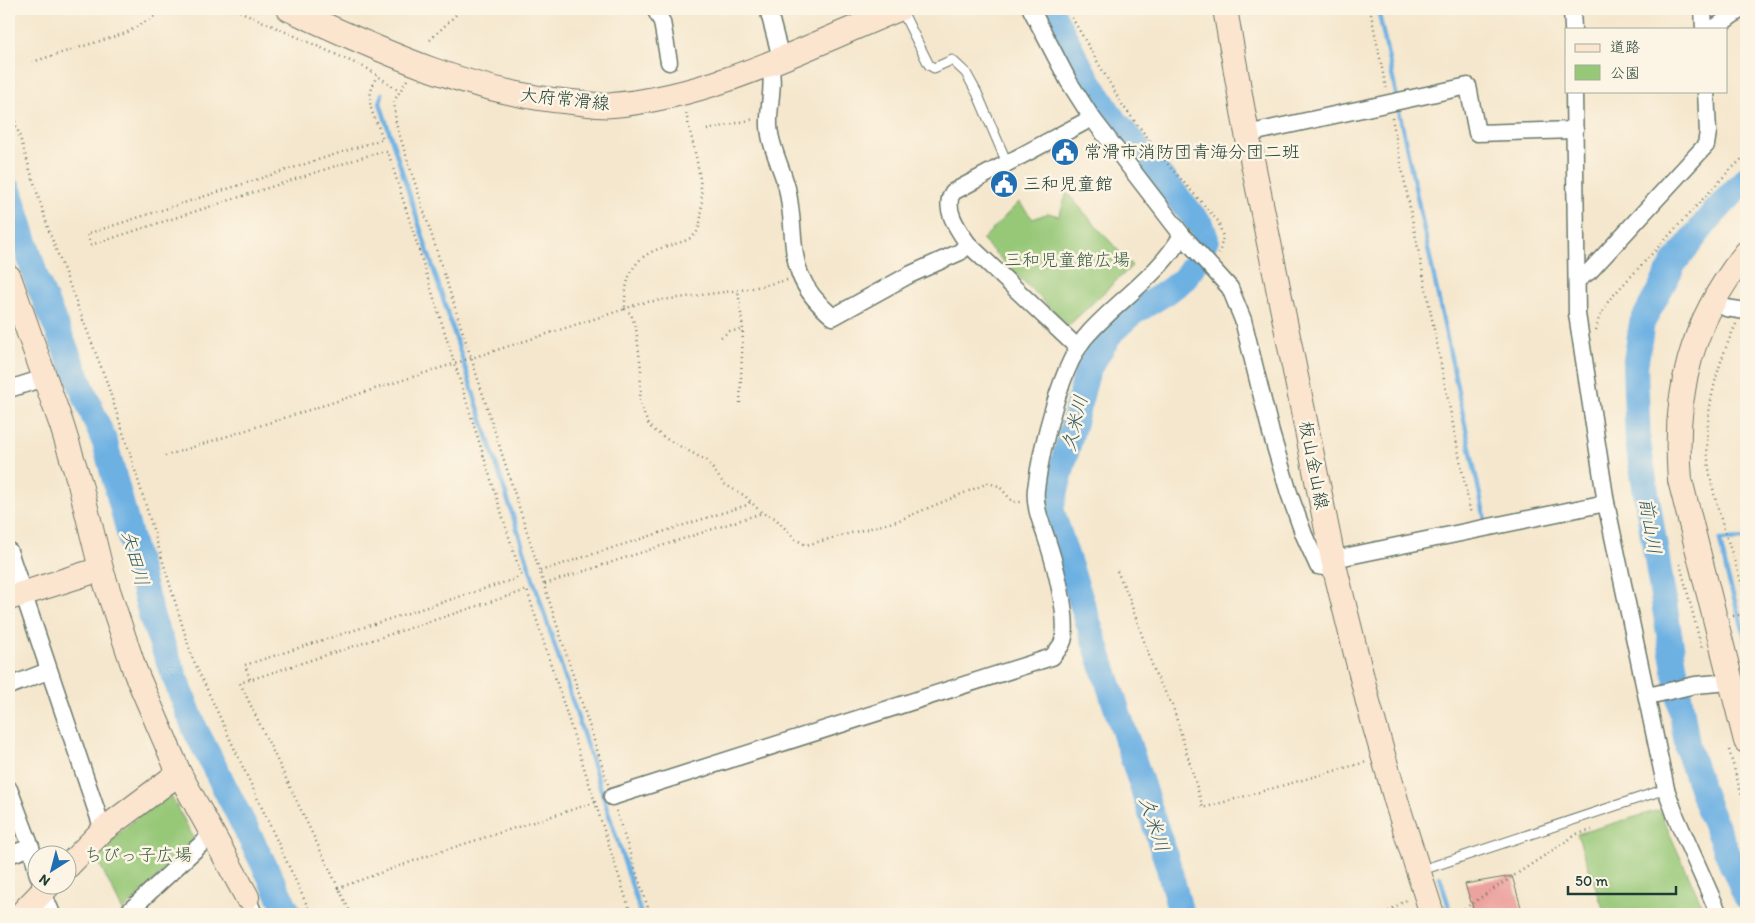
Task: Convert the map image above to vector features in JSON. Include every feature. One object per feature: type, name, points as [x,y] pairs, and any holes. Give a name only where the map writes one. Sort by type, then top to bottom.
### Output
[{"type":"main road","name":"大府常滑線","points":[[289,9],[418,64],[488,89],[546,100],[612,106],[675,95],[776,61],[893,10]]},
{"type":"main road","name":"板山金山線","points":[[1225,9],[1246,134],[1334,564],[1384,757],[1425,893]]},
{"type":"main road","points":[[1746,253],[1713,299],[1703,319],[1687,365],[1679,411],[1677,445],[1680,480],[1738,680],[1746,741]]},
{"type":"main road","points":[[9,277],[62,426],[80,484],[101,569],[135,671],[179,773],[251,906]]},
{"type":"main road","points":[[16,595],[101,569]]},
{"type":"main road","points":[[78,856],[103,830],[179,773]]},
{"type":"main road","points":[[22,914],[34,896]]},
{"type":"street","points":[[655,9],[662,22],[669,62]]},
{"type":"street","points":[[768,9],[776,61],[769,115],[770,156],[791,184],[794,258],[801,277],[819,305],[833,317],[909,275],[960,252],[968,244]]},
{"type":"street","points":[[1031,9],[1069,82],[1092,118],[1182,235],[1230,288],[1243,320],[1271,433],[1304,535],[1318,566],[1334,564],[1474,529],[1606,503]]},
{"type":"street","points":[[1572,9],[1573,28]]},
{"type":"street","points":[[1703,9],[1704,28]]},
{"type":"street","points":[[1714,28],[1742,9]]},
{"type":"street","points":[[1246,134],[1468,86],[1477,133],[1575,130]]},
{"type":"street","points":[[1574,92],[1578,314],[1606,503],[1655,694],[1666,789],[1679,826],[1719,914]]},
{"type":"street","points":[[1577,280],[1590,272],[1706,145],[1708,132],[1706,92]]},
{"type":"street","points":[[1078,348],[968,244],[957,230],[950,206],[950,197],[953,192],[1092,118]]},
{"type":"street","points":[[612,797],[1052,657],[1063,639],[1061,594],[1055,564],[1036,498],[1042,452],[1067,368],[1088,334],[1155,272],[1170,255],[1182,235]]},
{"type":"street","points":[[1713,299],[1726,308],[1745,311]]},
{"type":"street","points":[[9,389],[44,378]]},
{"type":"street","points":[[9,551],[16,595],[48,671],[103,830]]},
{"type":"street","points":[[9,686],[48,671]]},
{"type":"street","points":[[1655,694],[1694,685],[1738,680]]},
{"type":"street","points":[[9,789],[31,846]]},
{"type":"street","points":[[126,914],[212,834]]},
{"type":"street","points":[[9,855],[28,848]]},
{"type":"street","points":[[46,896],[52,914]]},
{"type":"lane","points":[[893,10],[929,65],[934,68],[952,60],[966,74],[1007,163]]},
{"type":"lane","points":[[1425,893],[1666,789]]},
{"type":"path","points":[[32,62],[126,33],[168,9]]},
{"type":"path","points":[[235,9],[302,38],[377,75],[398,92]]},
{"type":"path","points":[[430,40],[462,9]]},
{"type":"path","points":[[1067,9],[1122,106],[1171,168],[1218,221],[1223,237],[1217,261],[1212,267]]},
{"type":"path","points":[[1370,9],[1474,529]]},
{"type":"path","points":[[418,64],[394,100],[396,124],[650,914]]},
{"type":"path","points":[[250,679],[245,666],[515,579],[521,575],[388,152],[379,152],[91,245],[87,234],[383,139],[369,104],[369,96],[377,75]]},
{"type":"path","points":[[9,102],[49,230],[99,362],[128,448],[192,657],[312,914]]},
{"type":"path","points":[[686,113],[701,185],[699,228],[690,238],[651,250],[635,265],[628,277],[624,291],[625,309],[631,314],[636,328],[641,369],[640,404],[645,420],[663,437],[707,461],[724,484],[751,501],[762,513],[775,518],[795,539],[806,545],[897,521],[988,483],[999,486],[1013,502],[1036,498]]},
{"type":"path","points":[[707,130],[769,115]]},
{"type":"path","points":[[1597,339],[1596,329],[1599,318],[1609,300],[1746,155]]},
{"type":"path","points":[[165,456],[472,359],[639,303],[738,290],[801,277]]},
{"type":"path","points":[[738,290],[743,330],[740,403]]},
{"type":"path","points":[[1745,311],[1728,342],[1717,371],[1710,411],[1708,437],[1711,480],[1746,597]]},
{"type":"path","points":[[720,336],[730,331],[743,330]]},
{"type":"path","points":[[540,571],[747,505],[751,501]]},
{"type":"path","points":[[544,585],[762,513]]},
{"type":"path","points":[[1117,571],[1128,595],[1154,673],[1173,707],[1202,808],[1384,757]]},
{"type":"path","points":[[351,914],[240,682],[527,590],[631,914]]},
{"type":"path","points":[[338,888],[436,853],[612,797]]},
{"type":"path","points":[[1456,914],[1577,834],[1592,830]]},
{"type":"path","points":[[1384,914],[1415,894],[1425,893]]},
{"type":"green space","name":"三和児童館広場","points":[[1067,193],[1132,266],[1068,326],[982,240],[1019,202],[1033,219],[1048,213],[1059,216]]},
{"type":"green space","name":"ちびっ子広場","points":[[168,790],[195,840],[123,911],[98,861],[115,837]]},
{"type":"green space","points":[[1659,810],[1706,914],[1605,914],[1577,834]]},
{"type":"building","points":[[1512,876],[1523,914],[1475,914],[1465,884]]},
{"type":"waterway","name":"久米川","points":[[1050,9],[1083,72],[1111,116],[1202,227],[1206,239],[1195,263],[1184,279],[1131,314],[1112,331],[1088,369],[1051,509],[1168,865],[1181,914]]},
{"type":"waterway","points":[[1378,9],[1397,98]]},
{"type":"waterway","points":[[382,94],[380,103],[641,914]]},
{"type":"waterway","points":[[1398,106],[1486,524]]},
{"type":"waterway","name":"前山川","points":[[1746,179],[1711,216],[1674,263],[1642,323],[1635,367],[1638,443],[1688,750],[1708,808],[1746,896]]},
{"type":"waterway","name":"矢田川","points":[[9,190],[37,281],[105,443],[152,618],[195,729],[289,914]]},
{"type":"waterway","points":[[1746,539],[1720,540],[1727,574],[1746,639]]},
{"type":"waterway","points":[[1440,877],[1451,914]]},
{"type":"place","name":"常滑市消防団青海分団二班","points":[[1065,152]]},
{"type":"place","name":"三和児童館","points":[[1004,184]]}]
